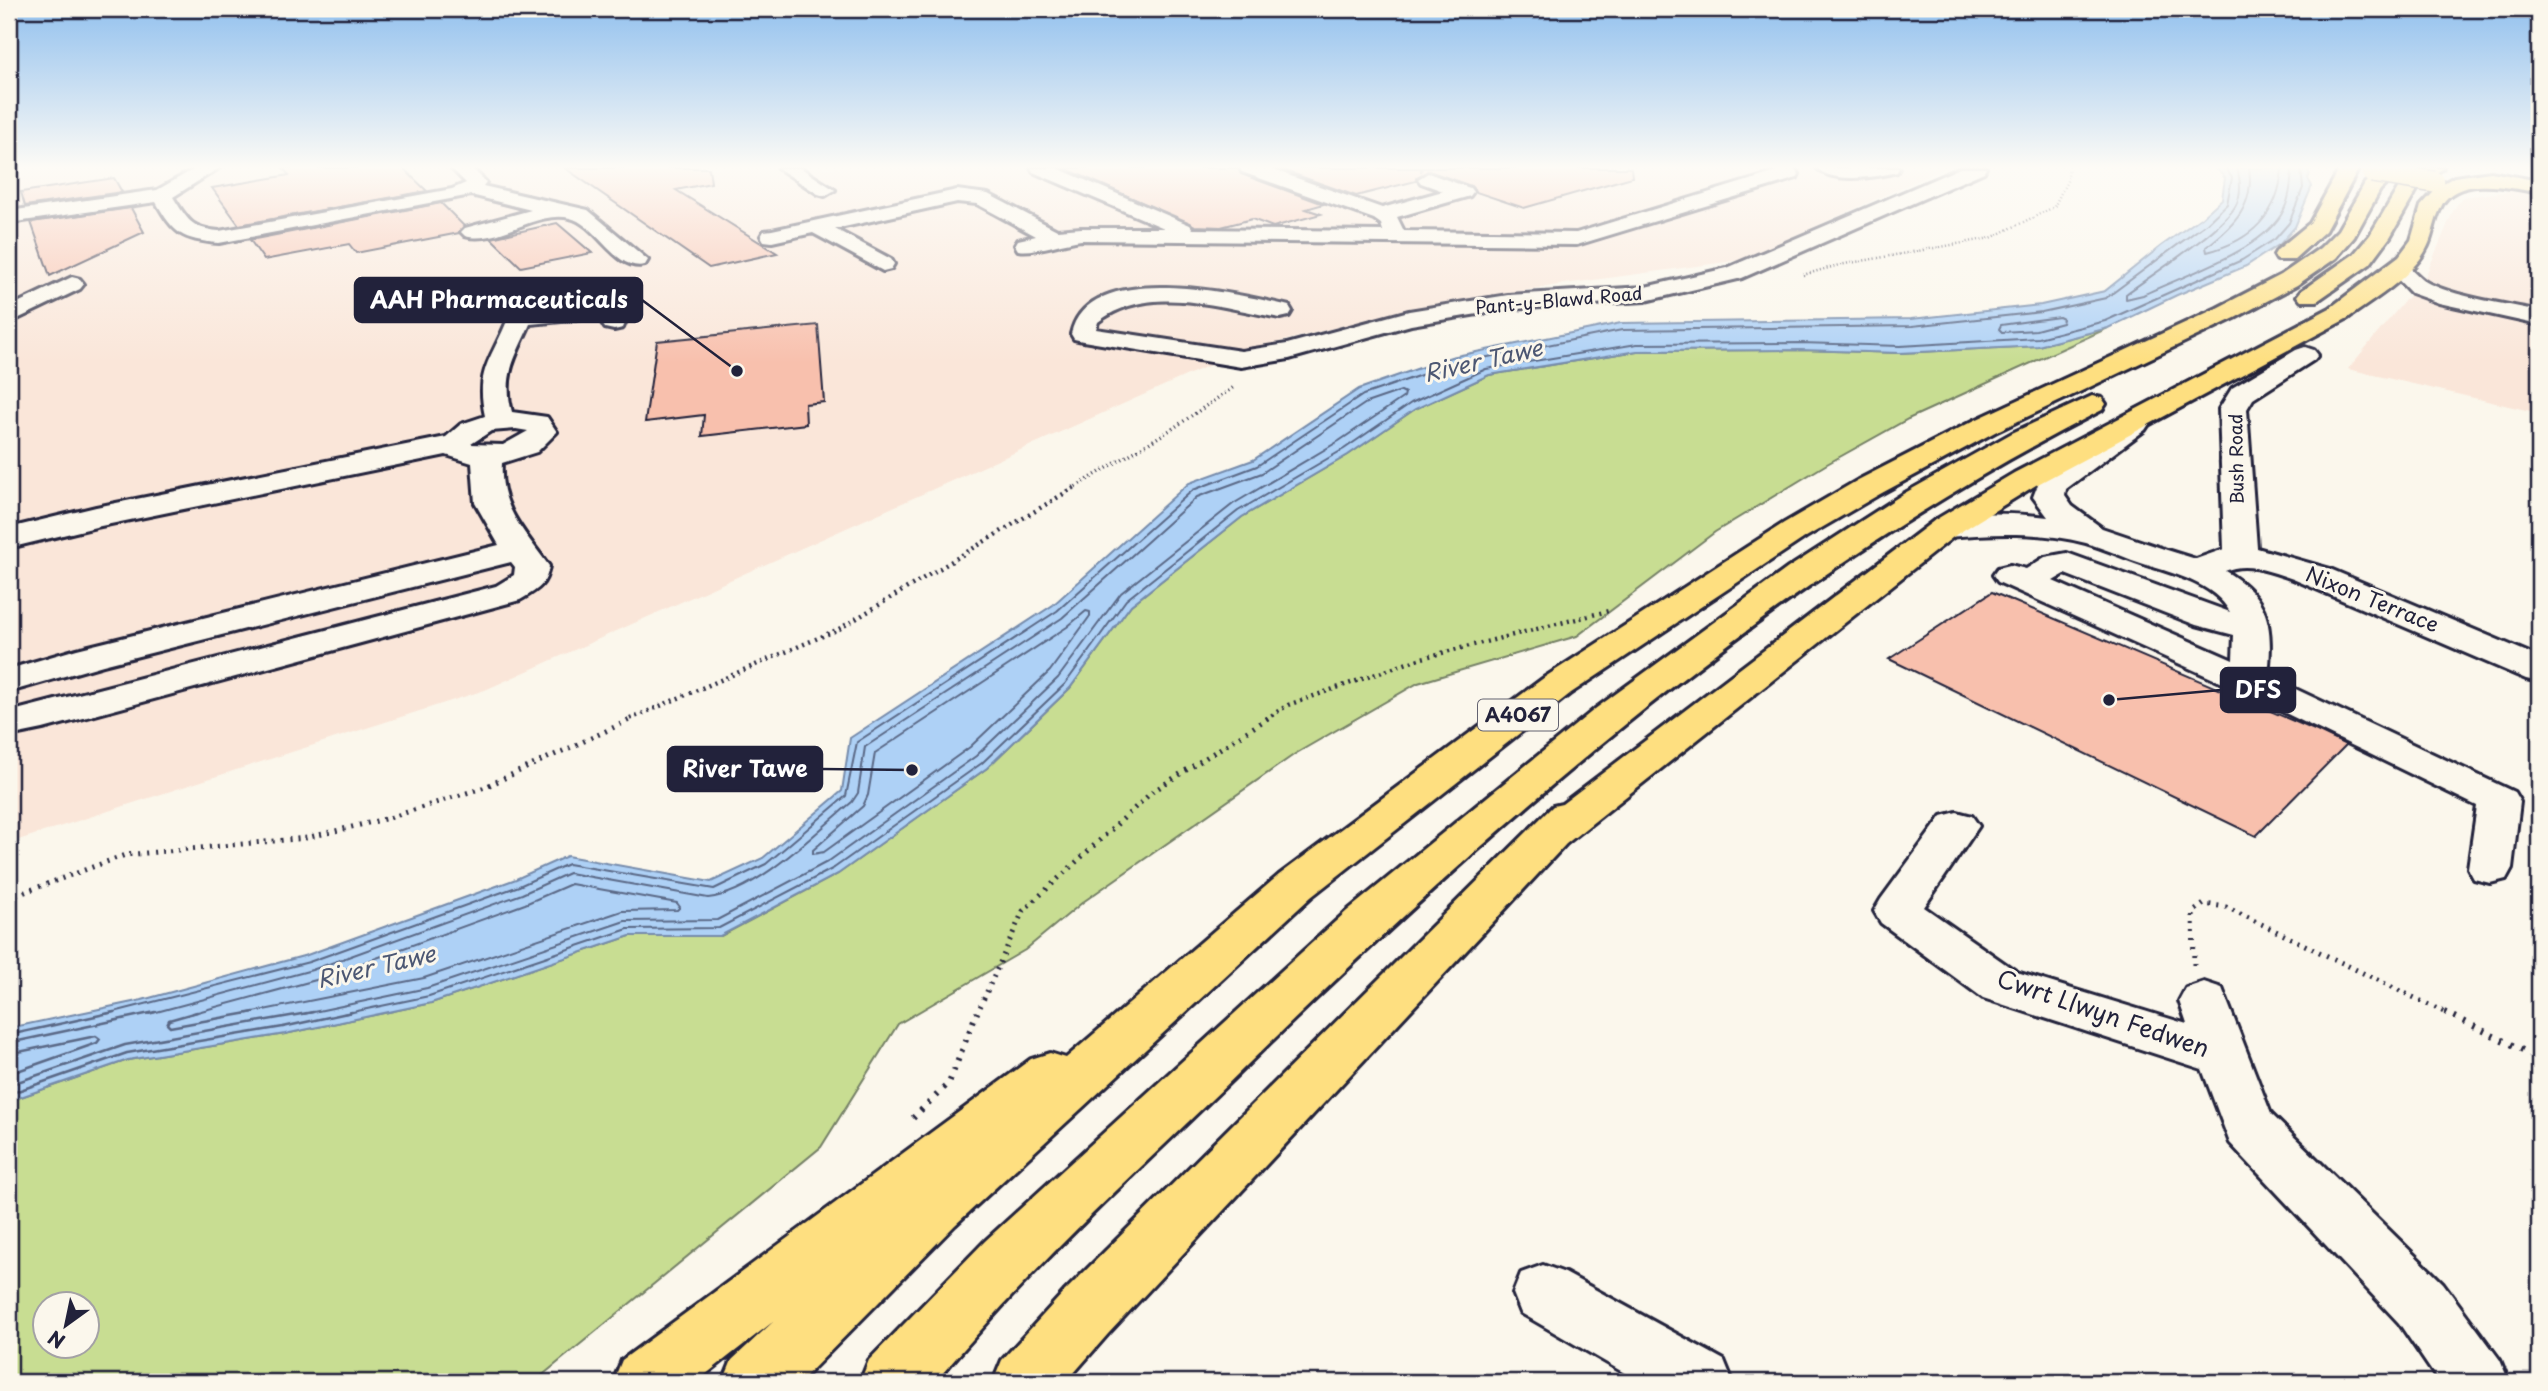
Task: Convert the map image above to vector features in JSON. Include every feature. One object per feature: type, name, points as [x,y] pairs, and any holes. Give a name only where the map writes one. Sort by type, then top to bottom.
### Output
[{"type":"main road","points":[[2094,348],[2227,291],[2296,248],[2312,233]]},
{"type":"main road","name":"A4067","points":[[755,1382],[935,1207],[1295,886],[1558,685],[1795,530],[1869,487],[1984,426],[2226,313],[2290,280],[2328,253],[2347,233]]},
{"type":"main road","points":[[2286,309],[2324,288],[2362,259],[2381,233]]},
{"type":"main road","points":[[1552,834],[1875,579],[1946,527],[2025,479],[2339,313],[2399,269],[2422,240],[2424,233]]},
{"type":"main road","name":"A4067","points":[[892,1382],[1006,1260],[1364,923],[1609,717],[1800,575],[1914,501],[2022,439],[2235,335]]},
{"type":"main road","points":[[1869,487],[1904,446],[1964,410]]},
{"type":"main road","points":[[1026,1382],[1096,1303],[1800,575]]},
{"type":"main road","points":[[645,1382],[1295,886]]},
{"type":"street","points":[[188,233],[192,236],[219,237],[241,233]]},
{"type":"street","points":[[604,233],[637,260]]},
{"type":"street","points":[[772,236],[787,233]]},
{"type":"street","points":[[828,233],[883,264]]},
{"type":"street","points":[[1046,233],[1054,237]]},
{"type":"street","points":[[1194,233],[1199,235]]},
{"type":"street","points":[[1394,233],[1396,237]]},
{"type":"street","points":[[1026,245],[1054,237],[1081,234],[1577,239],[1597,233]]},
{"type":"street","name":"Pant-y-Blawd Road","points":[[1280,311],[1183,296],[1140,295],[1120,298],[1101,308],[1086,319],[1083,334],[1241,359],[1289,351],[1409,318],[1508,302],[1645,294],[1734,273],[1827,233]]},
{"type":"street","points":[[2399,269],[2419,288],[2447,298],[2539,318]]},
{"type":"street","points":[[9,316],[72,284]]},
{"type":"street","points":[[2493,306],[2526,300],[2539,292]]},
{"type":"street","points":[[500,421],[493,385],[502,353],[524,309],[606,310],[617,313],[614,323]]},
{"type":"street","name":"Bush Road","points":[[2241,556],[2233,409],[2242,394],[2305,355]]},
{"type":"street","points":[[2092,534],[2061,513],[2049,497],[2051,485],[2148,414]]},
{"type":"street","points":[[9,538],[178,500],[456,444],[470,430],[500,421],[527,420],[537,423],[543,432],[531,444],[488,455],[464,453],[457,449],[456,444]]},
{"type":"street","points":[[9,724],[43,718],[508,593],[530,580],[532,566],[496,521],[485,477],[488,455]]},
{"type":"street","points":[[1946,527],[2004,522],[2050,526],[2092,534],[2200,571],[2221,583],[2244,604],[2253,629],[2249,681]]},
{"type":"street","points":[[9,681],[90,657],[519,550]]},
{"type":"street","points":[[2200,571],[2222,559],[2241,556]]},
{"type":"street","name":"Nixon Terrace","points":[[2241,556],[2315,576],[2406,611],[2539,671]]},
{"type":"street","points":[[2253,629],[2209,617],[2077,565],[2057,564],[2019,579],[2249,681],[2493,797],[2499,802],[2490,868]]},
{"type":"street","points":[[292,607],[299,649]]},
{"type":"street","name":"Cwrt Llwyn Fedwen","points":[[1957,826],[1896,911],[2000,985],[2222,1055]]},
{"type":"street","name":"Cwrt Llwyn Fedwen","points":[[2203,1001],[2249,1127],[2421,1303],[2477,1382]]},
{"type":"street","points":[[1543,1293],[1701,1382]]},
{"type":"path","points":[[1802,276],[1839,265],[1991,238],[2001,233]]},
{"type":"path","points":[[9,898],[125,856],[306,838],[388,818],[485,787],[700,687],[839,629],[1171,429],[1242,382]]},
{"type":"path","points":[[911,1121],[948,1083],[1023,911],[1152,792],[1288,705],[1422,658],[1613,610]]},
{"type":"path","points":[[2203,1001],[2193,962],[2193,912],[2204,904],[2226,907],[2539,1058]]},
{"type":"shaded area","points":[[9,233],[1801,233],[1741,260],[1564,284],[1398,312],[1239,352],[485,690],[9,843]]},
{"type":"shaded area","points":[[2444,233],[2539,233],[2539,413],[2348,369],[2426,275]]},
{"type":"green space","points":[[2108,328],[1908,419],[1827,464],[1715,532],[1577,636],[1418,683],[1295,754],[1083,902],[1025,950],[898,1024],[821,1147],[534,1382],[9,1382],[9,1101],[128,1060],[285,1034],[431,1003],[630,936],[721,936],[838,874],[987,768],[1070,688],[1131,605],[1242,517],[1348,455],[1415,409],[1489,375],[1637,351],[1801,350],[1900,353],[2038,346]]},
{"type":"water","points":[[2180,233],[2290,233],[2280,244],[2246,266],[2108,328],[2038,346],[1900,353],[1801,350],[1637,351],[1489,375],[1415,409],[1348,455],[1242,517],[1131,605],[1070,688],[987,768],[838,874],[720,936],[630,936],[431,1003],[285,1034],[128,1060],[9,1101],[9,1028],[142,1000],[307,955],[516,879],[567,856],[711,882],[763,858],[842,791],[850,738],[1053,605],[1189,483],[1253,460],[1359,389],[1451,357],[1621,323],[1911,319],[2041,305],[2105,291]]},
{"type":"building","points":[[35,233],[142,233],[50,276]]},
{"type":"building","points":[[287,233],[459,233],[356,253],[349,244],[264,260],[250,240]]},
{"type":"building","points":[[513,233],[569,233],[592,253],[521,267],[491,238]]},
{"type":"building","points":[[658,233],[745,233],[777,253],[709,268]]},
{"type":"building","points":[[818,325],[824,402],[805,404],[806,424],[702,436],[704,415],[645,422],[657,341]]},
{"type":"building","points":[[1992,592],[2346,745],[2256,836],[1889,659]]},
{"type":"place","name":"AAH Pharmaceuticals","points":[[737,371]]},
{"type":"place","name":"DFS","points":[[2109,700]]},
{"type":"place","name":"River Tawe","points":[[912,770]]}]
